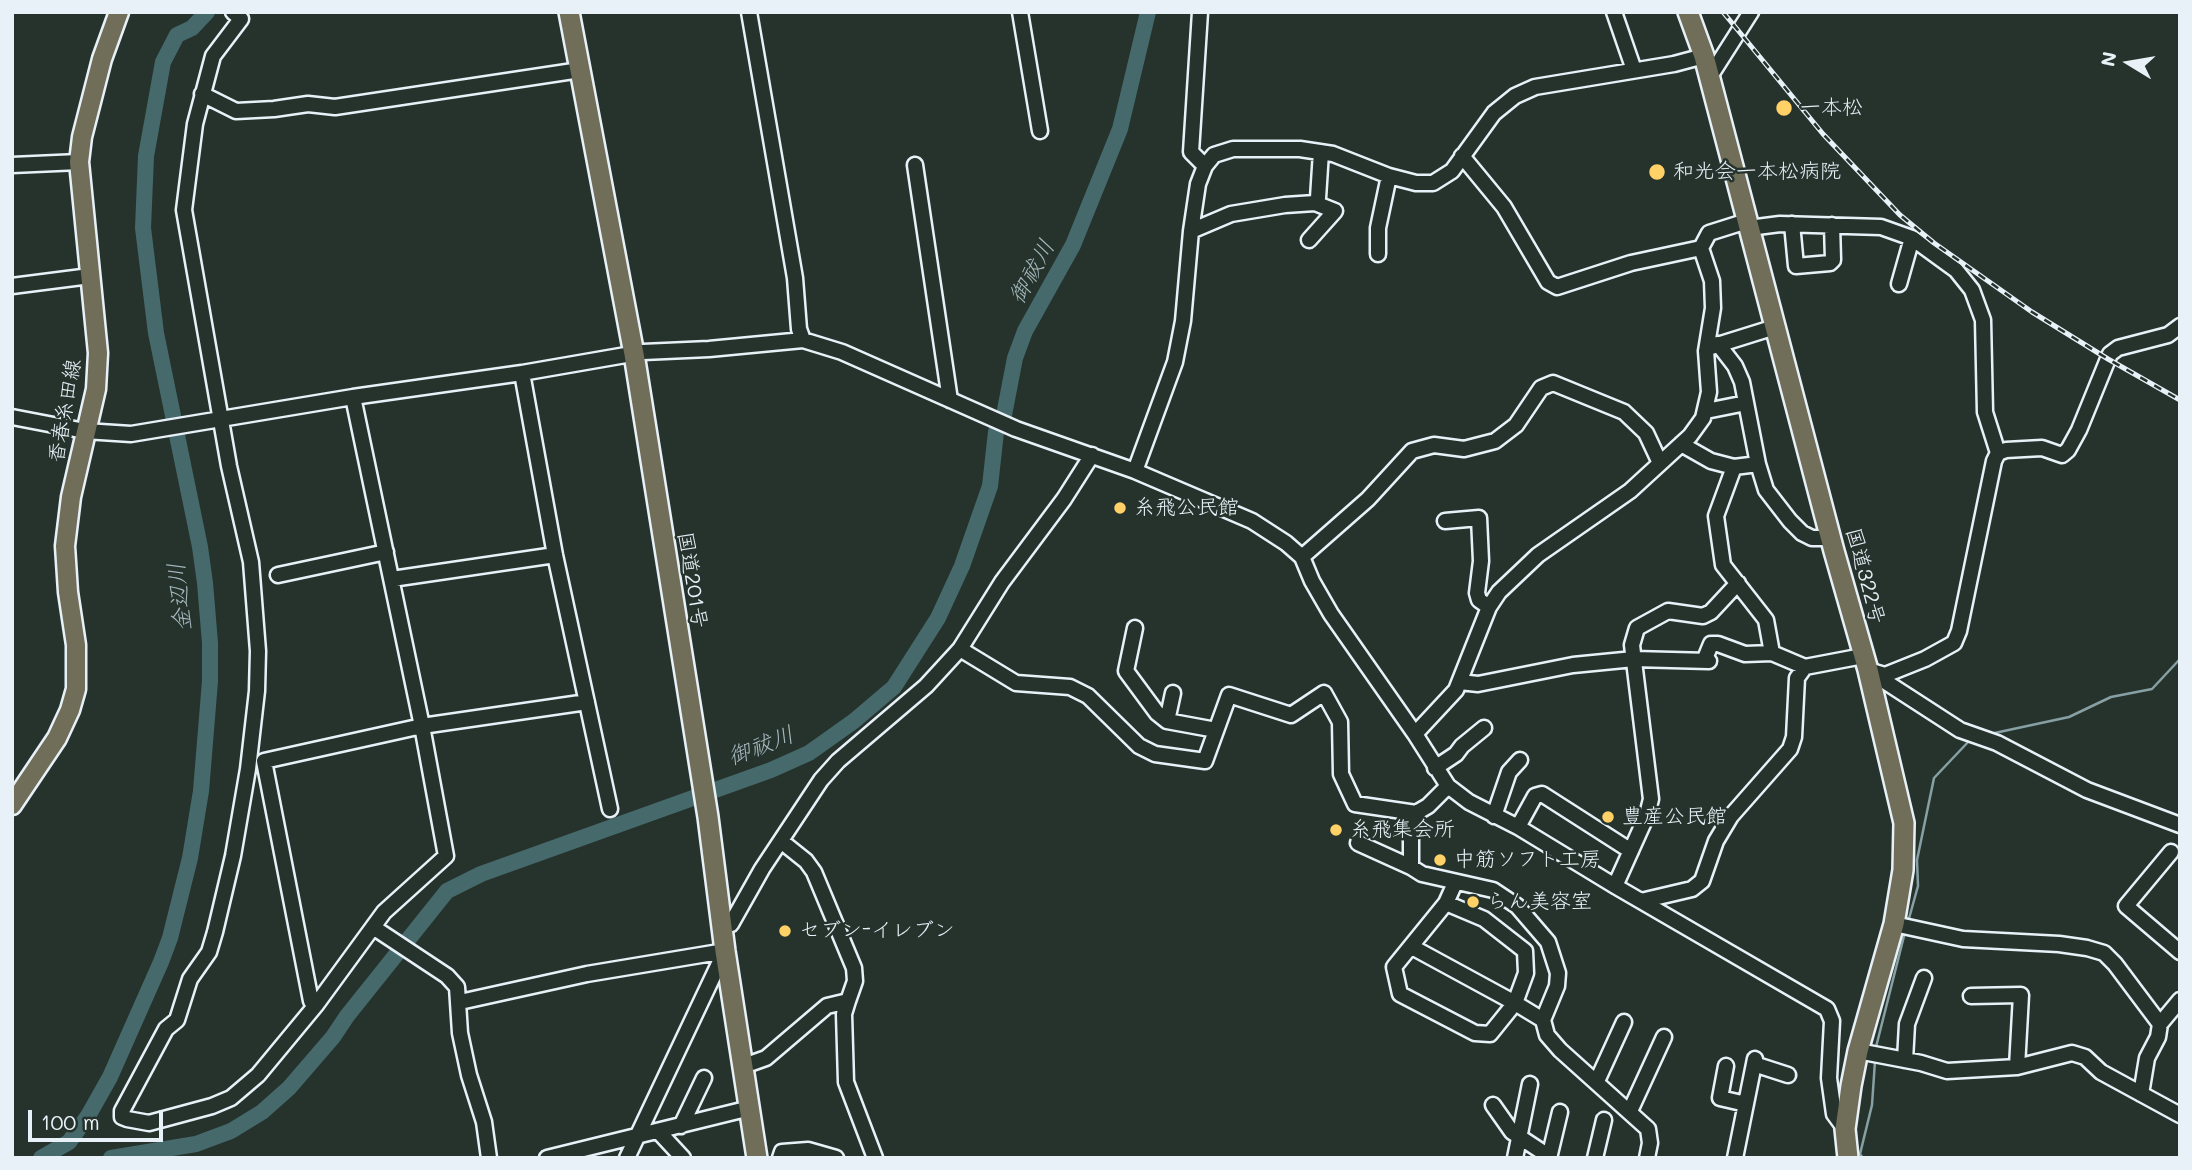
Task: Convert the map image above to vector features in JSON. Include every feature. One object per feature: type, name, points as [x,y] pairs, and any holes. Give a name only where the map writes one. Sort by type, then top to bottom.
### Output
[{"type":"highway","name":"国道201号","points":[[569,12],[639,353]]},
{"type":"highway","name":"国道201号","points":[[580,12],[639,353],[767,1158]]},
{"type":"highway","name":"国道322号","points":[[1688,12],[1704,56],[1866,663],[1904,822],[1905,927],[1870,1054],[1845,1129],[1848,1158]]},
{"type":"highway","name":"国道201号","points":[[712,815],[724,951],[757,1158]]},
{"type":"main road","name":"香春糸田線","points":[[12,805],[57,738],[76,689],[76,645],[65,546],[71,497],[96,389],[98,353],[79,162],[90,103],[108,37],[119,12]]},
{"type":"street","points":[[749,12],[795,278],[799,329],[803,340]]},
{"type":"street","points":[[1020,12],[1040,131]]},
{"type":"street","points":[[1200,12],[1191,152],[1205,166]]},
{"type":"street","points":[[1615,12],[1634,70]]},
{"type":"street","points":[[1709,78],[1751,12]]},
{"type":"street","points":[[235,14],[241,19],[213,56],[202,94],[195,124],[184,210],[219,419],[251,562],[258,651],[257,691],[248,769],[233,856],[209,952],[190,979],[177,1020],[166,1029],[122,1111],[122,1117],[149,1123],[231,1098],[258,1075],[316,1006],[384,912],[446,856],[422,726],[353,397]]},
{"type":"street","points":[[1135,471],[1175,362],[1184,321],[1191,231],[1198,184],[1205,166],[1214,155],[1233,149],[1300,149],[1333,154],[1389,176],[1416,183],[1433,183],[1446,177],[1494,113],[1515,96],[1535,87],[1704,56]]},
{"type":"street","points":[[202,94],[236,111],[308,104],[335,107],[580,70]]},
{"type":"street","points":[[1315,203],[1318,198],[1321,152]]},
{"type":"street","points":[[1462,156],[1504,207],[1552,285],[1561,286],[1631,263],[1701,248]]},
{"type":"street","points":[[12,165],[79,162]]},
{"type":"street","points":[[915,166],[950,400]]},
{"type":"street","points":[[1378,254],[1378,228],[1389,176]]},
{"type":"street","points":[[1191,231],[1231,214],[1285,205],[1315,203],[1335,211],[1309,240]]},
{"type":"street","points":[[1415,734],[1449,699],[1460,682],[1489,607],[1499,592],[1538,555],[1630,491],[1681,444],[1696,428],[1706,411],[1713,308],[1709,272],[1701,248],[1709,233],[1748,224],[1881,227],[1912,238],[1956,270],[1964,278],[1978,303],[1983,320],[1985,412],[1998,453]]},
{"type":"street","points":[[1792,224],[1796,267],[1830,263],[1833,260],[1832,225]]},
{"type":"street","points":[[1899,284],[1912,238]]},
{"type":"street","points":[[12,286],[90,276]]},
{"type":"street","points":[[1460,682],[1478,684],[1573,665],[1634,659],[1706,661],[1711,644],[1745,654],[1772,653],[1805,667],[1866,663],[1885,675],[1925,659],[1954,643],[1959,631],[1994,461],[1998,453],[2042,448],[2062,455],[2068,450],[2079,430],[2110,354],[2118,348],[2168,335],[2180,326]]},
{"type":"street","points":[[1712,346],[1775,327]]},
{"type":"street","points":[[12,418],[85,431],[131,434],[639,353],[803,340],[842,352],[1016,429],[1135,471],[1274,534],[1302,557],[1331,614],[1448,786],[1469,802],[1518,827],[1827,1009],[1832,1021],[1829,1078],[1834,1114],[1845,1129]]},
{"type":"street","points":[[1712,346],[1735,366],[1742,382],[1758,464],[1766,490],[1802,533],[1812,538],[1831,538]]},
{"type":"street","points":[[522,373],[555,555],[610,809]]},
{"type":"street","points":[[1302,557],[1377,490],[1412,451],[1434,445],[1464,449],[1495,441],[1516,425],[1535,394],[1546,385],[1562,385],[1624,412],[1646,433],[1660,463]]},
{"type":"street","points":[[1706,411],[1746,402]]},
{"type":"street","points":[[1681,444],[1711,461],[1734,467],[1758,464]]},
{"type":"street","points":[[731,924],[780,841],[821,780],[838,761],[926,686],[960,649],[1002,582],[1064,499],[1092,455]]},
{"type":"street","points":[[1734,467],[1716,516],[1723,565],[1766,620],[1772,653]]},
{"type":"street","points":[[1445,521],[1479,518],[1481,561],[1477,593],[1479,600],[1489,607]]},
{"type":"street","points":[[278,575],[386,552]]},
{"type":"street","points":[[392,579],[555,555]]},
{"type":"street","points":[[1615,886],[1647,815],[1651,799],[1634,659],[1633,645],[1637,628],[1668,611],[1703,616],[1711,612],[1738,583]]},
{"type":"street","points":[[1135,628],[1126,671],[1157,713],[1167,721],[1216,730]]},
{"type":"street","points":[[960,649],[1016,683],[1070,687],[1088,696],[1139,746],[1155,754],[1205,761],[1228,695],[1291,715],[1324,693],[1340,722],[1341,774],[1355,804],[1416,813],[1428,806],[1448,786]]},
{"type":"street","points":[[1866,663],[1960,730],[1988,740],[2087,790],[2180,825]]},
{"type":"street","points":[[1641,901],[1692,889],[1702,881],[1716,841],[1731,816],[1790,749],[1794,737],[1797,678],[1805,667]]},
{"type":"street","points":[[1167,721],[1173,693]]},
{"type":"street","points":[[316,1006],[311,1001],[264,761],[422,726],[587,702]]},
{"type":"street","points":[[1435,768],[1456,754],[1484,728]]},
{"type":"street","points":[[1494,816],[1509,772],[1520,760]]},
{"type":"street","points":[[1518,827],[1535,796],[1542,794],[1631,851]]},
{"type":"street","points":[[1411,867],[1411,826],[1416,813]]},
{"type":"street","points":[[780,841],[806,861],[814,872],[854,968],[855,981],[844,1014],[846,1082],[875,1158]]},
{"type":"street","points":[[1358,843],[1422,874],[1493,890],[1517,906],[1548,942],[1558,973],[1557,986],[1543,1020],[1547,1035],[1560,1050],[1648,1129],[1650,1143],[1647,1158]]},
{"type":"street","points":[[2171,852],[2126,906],[2180,952]]},
{"type":"street","points":[[1446,903],[1484,919],[1525,951],[1526,973],[1515,1003],[1490,1034],[1475,1034],[1400,994],[1394,967],[1446,903],[1455,883]]},
{"type":"street","points":[[373,927],[447,976],[457,987],[460,1034],[468,1075],[484,1122],[489,1158]]},
{"type":"street","points":[[1905,927],[1963,939],[2059,944],[2104,953],[2160,1024]]},
{"type":"street","points":[[1412,947],[1543,1020]]},
{"type":"street","points":[[460,1002],[587,974],[724,951]]},
{"type":"street","points":[[627,1158],[724,951]]},
{"type":"street","points":[[1905,1060],[1907,1024],[1924,978]]},
{"type":"street","points":[[1971,996],[2021,995],[2017,1067]]},
{"type":"street","points":[[2141,1094],[2147,1058],[2158,1037],[2160,1024],[2180,1000]]},
{"type":"street","points":[[752,1063],[766,1058],[827,1006],[848,1001]]},
{"type":"street","points":[[1597,1081],[1624,1022]]},
{"type":"street","points":[[1630,1111],[1664,1037]]},
{"type":"street","points":[[1870,1054],[1947,1071],[2017,1067],[2072,1053],[2085,1057],[2101,1072],[2180,1115]]},
{"type":"street","points":[[1735,1158],[1754,1062],[1788,1075]]},
{"type":"street","points":[[1726,1066],[1720,1098],[1746,1104]]},
{"type":"street","points":[[681,1126],[704,1078]]},
{"type":"street","points":[[1515,1158],[1530,1084]]},
{"type":"street","points":[[1493,1105],[1512,1132],[1549,1157],[1560,1112]]},
{"type":"street","points":[[547,1158],[750,1108]]},
{"type":"street","points":[[1595,1158],[1604,1120]]},
{"type":"street","points":[[658,1131],[683,1158]]},
{"type":"street","points":[[780,1158],[782,1152],[808,1150],[836,1158]]},
{"type":"waterway","name":"金辺川","points":[[41,1158],[69,1142],[88,1116],[110,1077],[161,962],[170,938],[190,858],[201,791],[210,681],[205,583],[156,333],[143,228],[146,156],[163,62],[177,35],[192,28],[207,12]]},
{"type":"waterway","name":"御祓川","points":[[111,1158],[196,1144],[231,1131],[262,1112],[289,1088],[333,1037],[447,891],[481,874],[771,770],[809,753],[854,721],[894,687],[938,618],[962,566],[990,486],[996,432],[1004,415],[1015,358],[1025,331],[1073,245],[1120,129],[1148,12]]},
{"type":"waterway","points":[[1990,734],[2069,717],[2111,697],[2152,689],[2180,659]]},
{"type":"waterway","points":[[1908,922],[1918,886],[1917,860],[1934,778],[1970,740]]},
{"type":"waterway","points":[[1875,1051],[1905,932]]},
{"type":"waterway","points":[[1863,1158],[1860,1154],[1872,1105],[1875,1061]]},
{"type":"railway","points":[[1723,12],[1823,134],[1900,215],[1934,243],[2032,312],[2180,400]]},
{"type":"place","name":"一本松","points":[[1784,108]]},
{"type":"place","name":"和光会一本松病院","points":[[1657,172]]},
{"type":"place","name":"糸飛公民館","points":[[1120,508]]},
{"type":"place","name":"豊産公民館","points":[[1608,817]]},
{"type":"place","name":"糸飛集会所","points":[[1336,830]]},
{"type":"place","name":"中筋ソフト工房","points":[[1440,860]]},
{"type":"place","name":"らん美容室","points":[[1473,902]]},
{"type":"place","name":"セブン-イレブン","points":[[785,931]]}]
